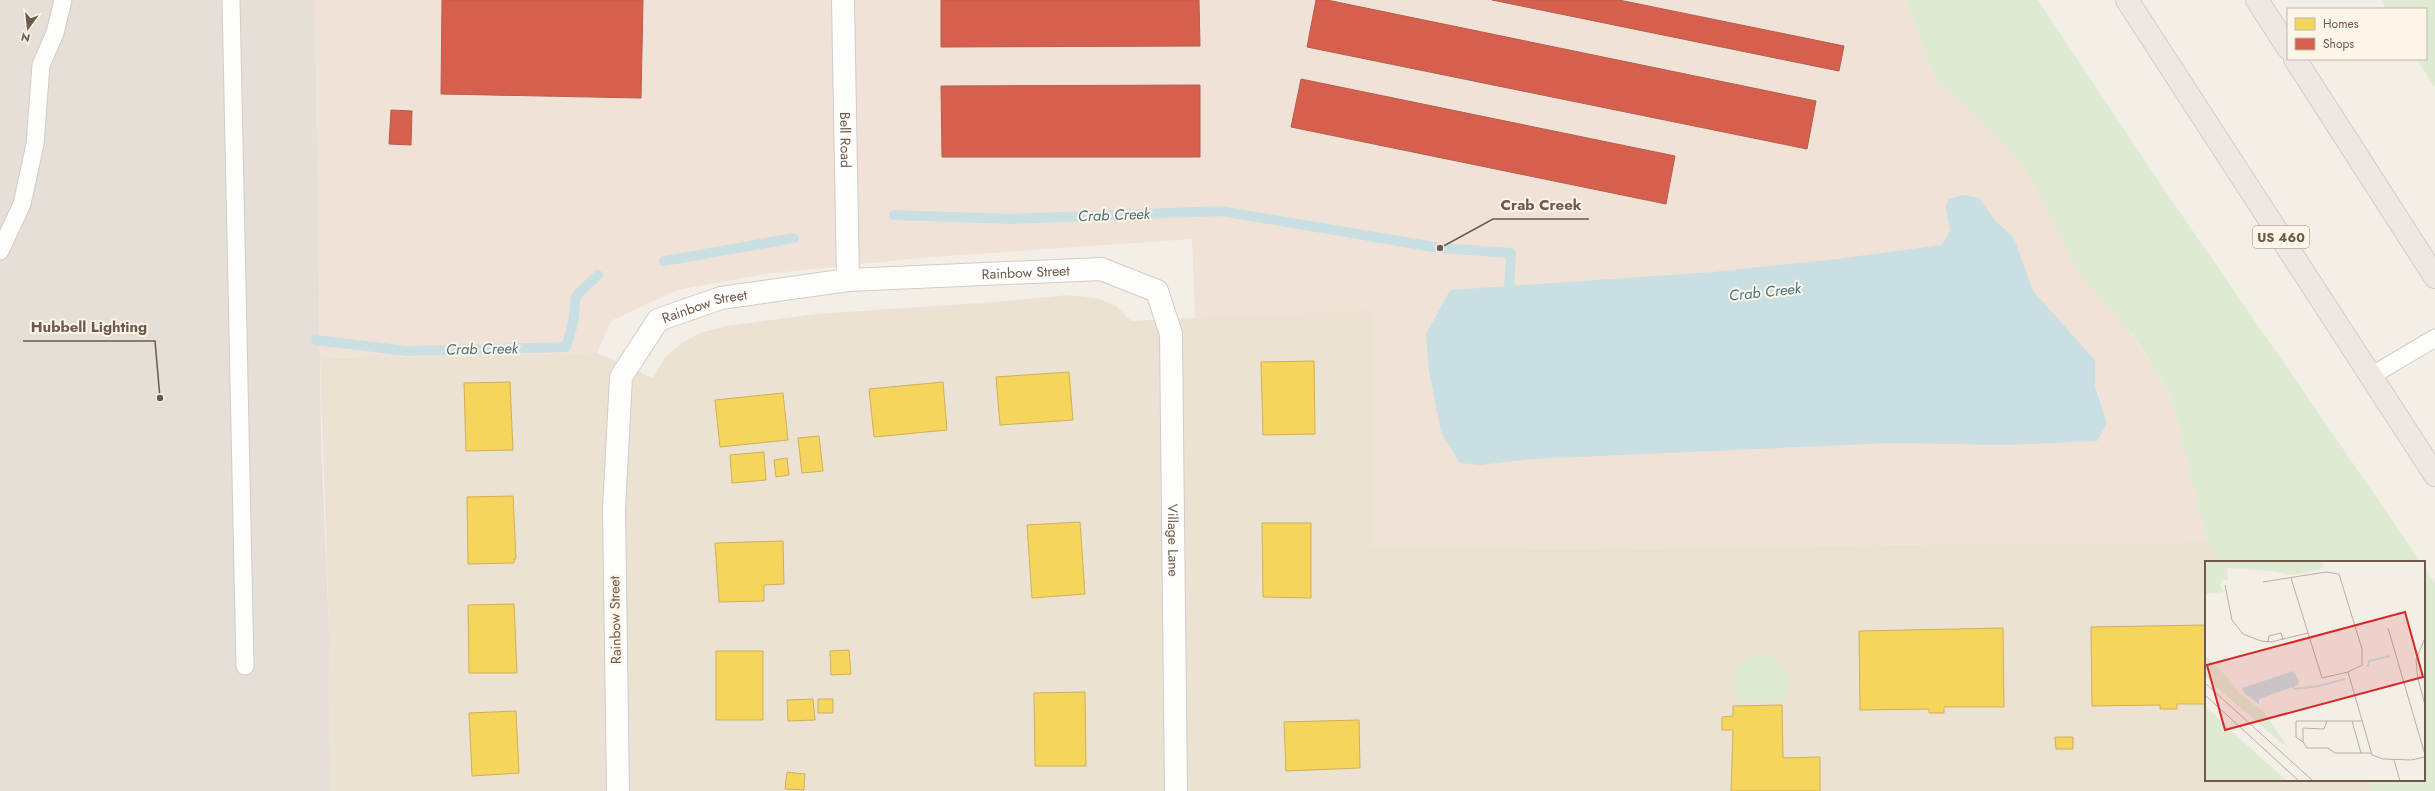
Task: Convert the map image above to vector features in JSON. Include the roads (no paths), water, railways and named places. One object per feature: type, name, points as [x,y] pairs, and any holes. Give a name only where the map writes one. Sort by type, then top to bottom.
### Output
[{"type":"highway","name":"US 460","points":[[2127,0],[2435,474]]},
{"type":"highway","points":[[2257,0],[2287,46]]},
{"type":"highway","points":[[2296,60],[2435,276]]},
{"type":"street","name":"Bell Road","points":[[842,0],[848,280]]},
{"type":"street","name":"Rainbow Street","points":[[618,791],[614,509],[621,377],[658,320],[721,298],[848,280],[1101,270],[1157,291]]},
{"type":"street","name":"Village Lane","points":[[1157,291],[1171,334],[1176,791]]},
{"type":"lane","points":[[0,251],[22,204],[35,144],[41,65],[55,33],[63,0]]},
{"type":"lane","points":[[231,0],[245,666]]},
{"type":"lane","points":[[2371,376],[2435,338]]},
{"type":"water","points":[[1964,195],[1979,198],[1995,220],[2014,238],[2033,291],[2095,360],[2095,387],[2107,423],[2097,441],[2008,445],[1892,443],[1532,459],[1480,465],[1460,463],[1441,432],[1429,371],[1426,334],[1450,290],[1713,272],[1836,259],[1942,245],[1950,231],[1946,208],[1948,199]]},
{"type":"waterway","name":"Crab Creek","points":[[894,215],[1011,219],[1221,211],[1440,248],[1511,253],[1509,288],[1514,298]]},
{"type":"waterway","name":"Crab Creek","points":[[664,261],[794,238]]},
{"type":"waterway","name":"Crab Creek","points":[[316,340],[407,351],[566,347],[573,324],[576,296],[598,275]]},
{"type":"place","name":"Crab Creek","points":[[1440,248]]},
{"type":"place","name":"Hubbell Lighting","points":[[160,398]]}]
